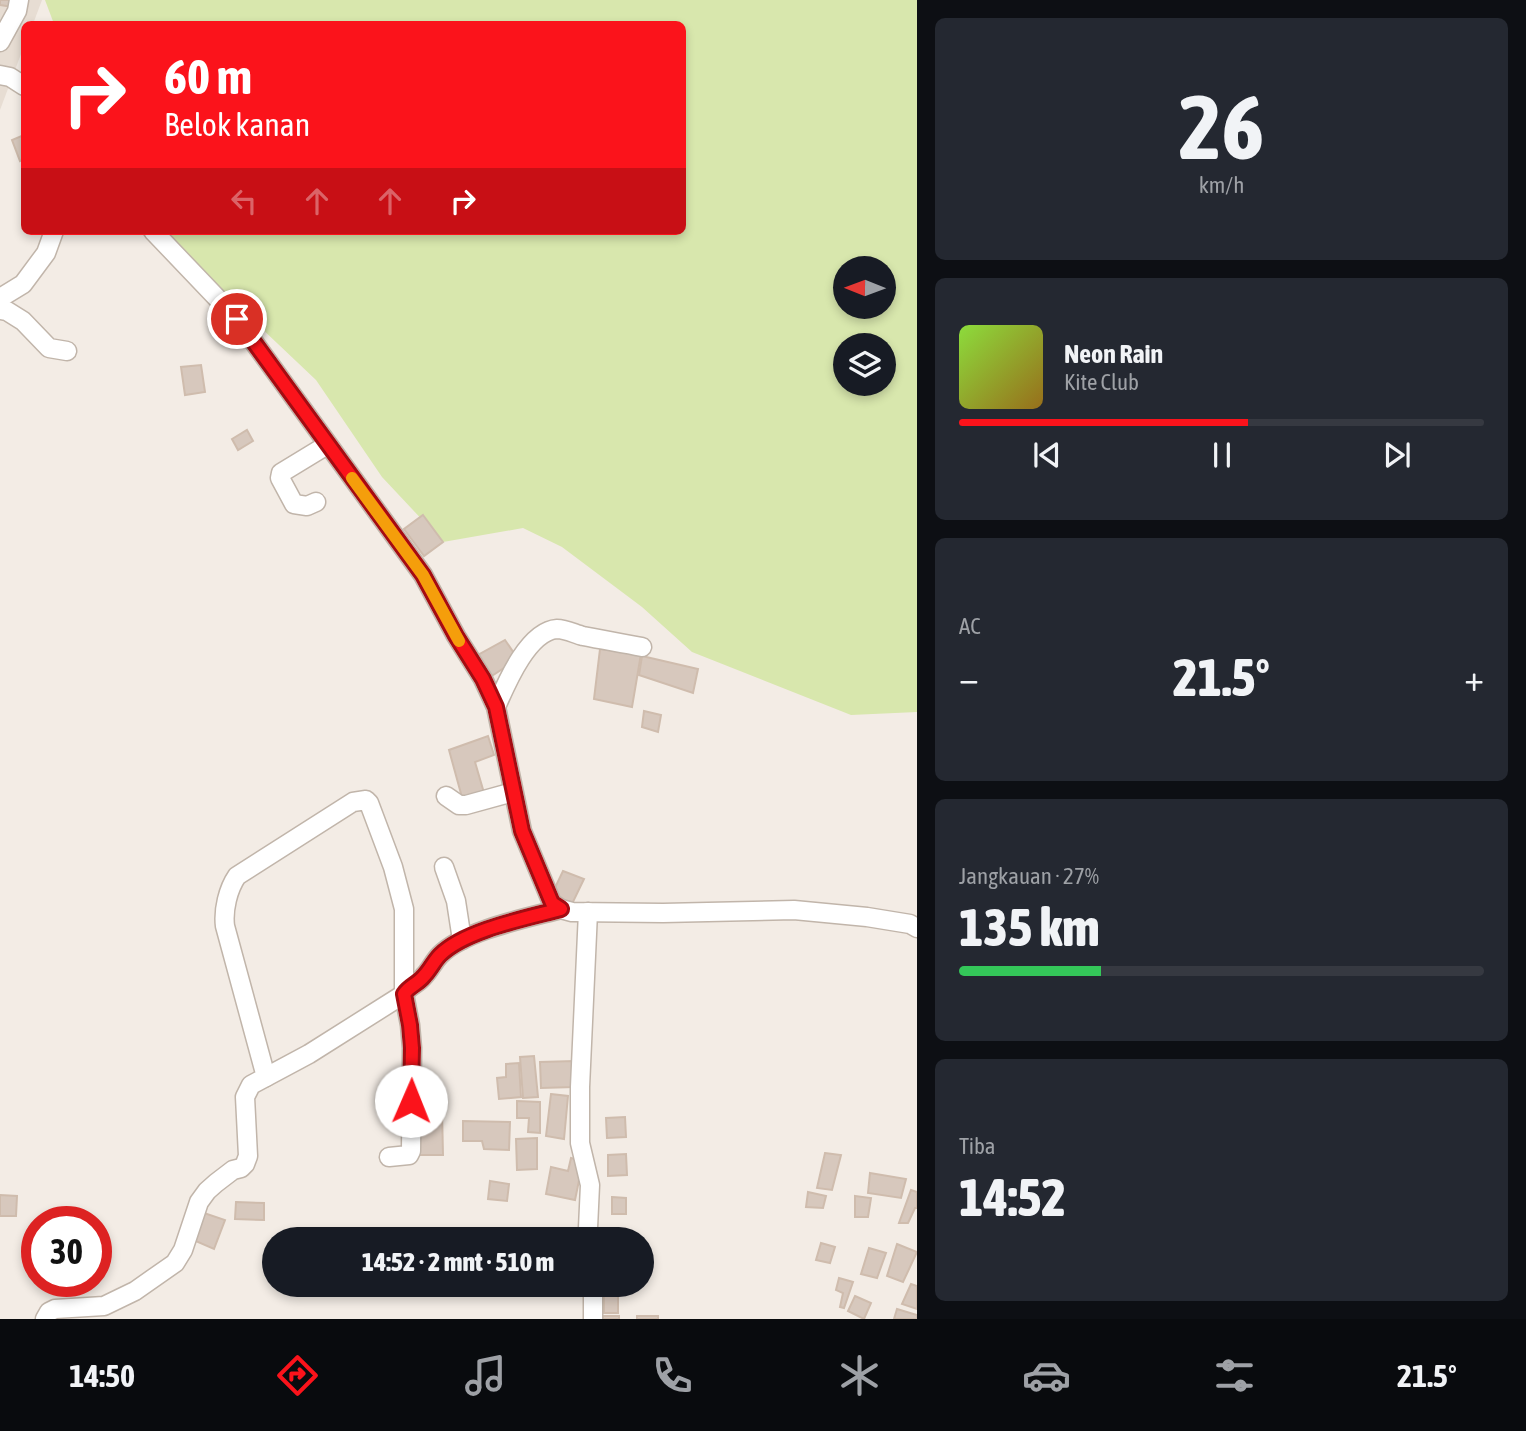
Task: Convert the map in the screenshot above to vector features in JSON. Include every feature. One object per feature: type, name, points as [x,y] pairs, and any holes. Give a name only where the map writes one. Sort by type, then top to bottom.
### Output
[{"type":"street","points":[[0,42],[17,10],[19,0]]},
{"type":"street","points":[[0,75],[10,77],[21,84]]},
{"type":"street","points":[[0,298],[23,284],[46,253],[53,235]]},
{"type":"street","points":[[157,235],[237,319],[423,575],[483,679],[496,707],[522,831],[552,903],[572,912],[794,910],[867,917],[910,924],[917,928]]},
{"type":"street","points":[[0,310],[7,311],[23,321],[49,348],[67,351]]},
{"type":"street","points":[[316,502],[307,506],[294,504],[280,478],[283,470],[327,445]]},
{"type":"street","points":[[496,707],[507,680],[522,655],[548,631],[559,629],[642,647]]},
{"type":"street","points":[[446,796],[459,805],[466,805],[513,792]]},
{"type":"street","points":[[266,1077],[225,926],[224,917],[231,885],[237,876],[353,802],[366,800],[393,867],[404,909],[404,994],[412,1048],[411,1151],[409,1154],[389,1157]]},
{"type":"street","points":[[444,867],[456,901],[462,940]]},
{"type":"street","points":[[45,1319],[49,1312],[55,1309],[103,1306],[135,1291],[175,1263],[183,1250],[199,1202],[216,1183],[245,1164],[248,1156],[245,1097],[251,1085],[309,1054],[404,994],[421,980],[441,954],[462,940],[498,926],[561,909]]},
{"type":"street","points":[[588,912],[580,1143],[590,1185],[588,1227]]},
{"type":"street","points":[[593,1297],[593,1319]]},
{"type":"shaded area","points":[[0,0],[42,0],[34,21],[21,21],[21,54],[0,110]]},
{"type":"green space","points":[[45,0],[917,0],[917,712],[851,715],[692,652],[642,607],[562,547],[523,528],[443,542],[382,477],[316,380],[163,235],[686,235],[686,21],[53,21]]},
{"type":"building","points":[[0,0],[14,0],[13,7],[0,5]]},
{"type":"building","points":[[21,136],[20,161],[12,140]]},
{"type":"building","points":[[201,365],[205,392],[185,395],[181,367]]},
{"type":"building","points":[[247,430],[253,441],[238,450],[232,439]]},
{"type":"building","points":[[423,515],[443,542],[424,556],[404,529]]},
{"type":"building","points":[[505,640],[518,659],[490,677],[478,655]]},
{"type":"building","points":[[600,649],[641,654],[632,707],[594,699]]},
{"type":"building","points":[[642,656],[698,669],[693,693],[639,675]]},
{"type":"building","points":[[644,711],[661,715],[658,732],[642,727]]},
{"type":"building","points":[[488,736],[494,755],[475,762],[484,793],[463,801],[449,750]]},
{"type":"building","points":[[563,871],[584,879],[572,904],[552,894]]},
{"type":"building","points":[[534,1056],[538,1097],[523,1098],[520,1057]]},
{"type":"building","points":[[574,1061],[574,1087],[541,1088],[540,1062]]},
{"type":"building","points":[[519,1063],[521,1097],[499,1099],[497,1078],[506,1077],[506,1064]]},
{"type":"building","points":[[551,1094],[568,1096],[564,1139],[546,1136]]},
{"type":"building","points":[[517,1101],[540,1102],[540,1133],[528,1132],[529,1118],[517,1118]]},
{"type":"building","points":[[415,1111],[442,1111],[443,1155],[416,1155]]},
{"type":"building","points":[[625,1117],[626,1137],[607,1138],[606,1118]]},
{"type":"building","points":[[463,1121],[510,1122],[509,1150],[484,1149],[482,1141],[463,1141]]},
{"type":"building","points":[[537,1138],[537,1169],[517,1170],[516,1139]]},
{"type":"building","points":[[825,1153],[841,1155],[832,1190],[817,1188]]},
{"type":"building","points":[[626,1154],[627,1175],[608,1176],[608,1155]]},
{"type":"building","points":[[571,1158],[583,1161],[575,1200],[546,1194],[551,1167],[568,1171]]},
{"type":"building","points":[[870,1173],[906,1179],[901,1198],[868,1193]]},
{"type":"building","points":[[490,1181],[509,1184],[507,1201],[488,1199]]},
{"type":"building","points":[[911,1190],[917,1192],[917,1208],[908,1223],[899,1223]]},
{"type":"building","points":[[808,1192],[826,1196],[823,1208],[806,1207]]},
{"type":"building","points":[[0,1195],[17,1196],[16,1216],[0,1216]]},
{"type":"building","points":[[855,1196],[871,1198],[868,1217],[855,1217]]},
{"type":"building","points":[[612,1197],[626,1198],[626,1214],[612,1214]]},
{"type":"building","points":[[236,1202],[264,1203],[264,1220],[235,1219]]},
{"type":"building","points":[[201,1212],[225,1220],[214,1249],[191,1239]]},
{"type":"building","points":[[821,1243],[835,1247],[830,1263],[816,1260]]},
{"type":"building","points":[[897,1244],[917,1252],[903,1282],[887,1276]]},
{"type":"building","points":[[869,1248],[886,1253],[877,1278],[861,1274]]},
{"type":"building","points":[[839,1278],[853,1282],[844,1308],[840,1307],[843,1293],[836,1290]]},
{"type":"building","points":[[911,1284],[917,1286],[917,1309],[902,1304]]},
{"type":"building","points":[[855,1296],[871,1303],[864,1319],[848,1311]]},
{"type":"building","points":[[604,1297],[618,1297],[618,1313],[604,1313]]},
{"type":"building","points":[[897,1309],[917,1315],[917,1319],[894,1319]]},
{"type":"building","points":[[603,1316],[619,1316],[619,1319],[603,1319]]},
{"type":"building","points":[[637,1316],[658,1316],[658,1319],[637,1319]]},
{"type":"slow traffic","points":[[352,478],[423,575],[459,641]]},
{"type":"route","points":[[237,319],[423,575],[483,679],[496,707],[522,831],[552,903],[561,909],[498,926],[462,940],[441,954],[421,980],[408,988],[404,994],[412,1048],[411,1101]]}]
